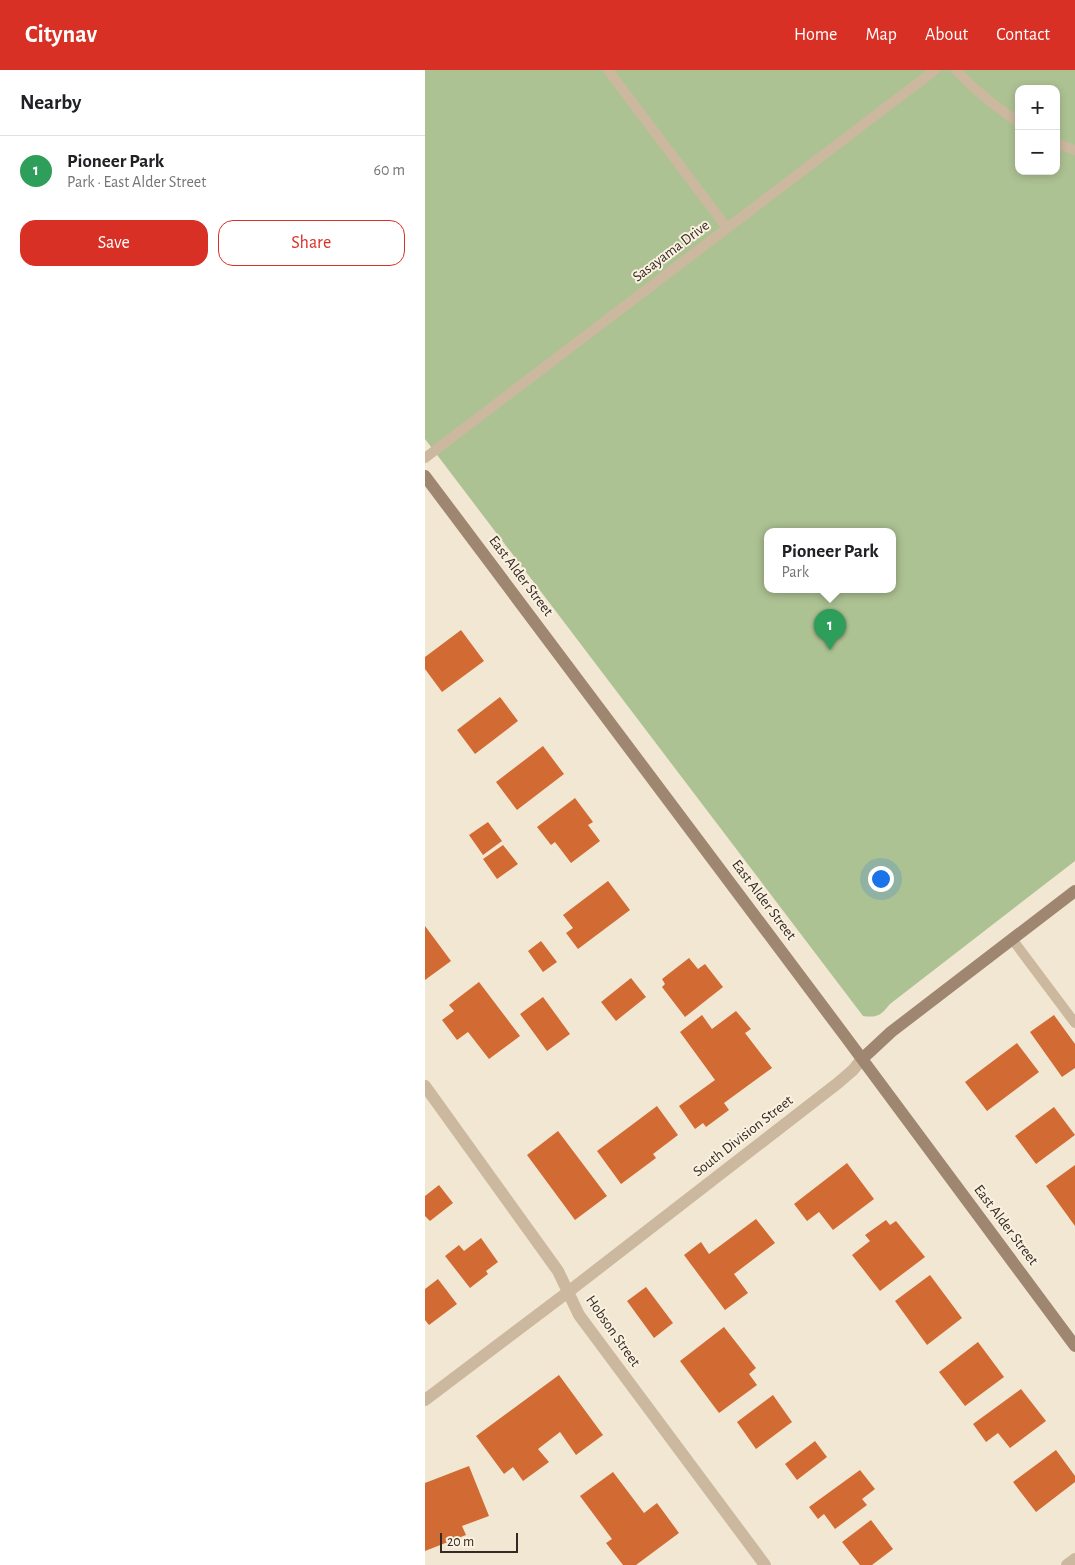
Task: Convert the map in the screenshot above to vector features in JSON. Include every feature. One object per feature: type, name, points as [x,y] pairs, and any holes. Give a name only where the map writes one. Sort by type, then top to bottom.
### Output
[{"type":"main road","name":"East Alder Street","points":[[425,476],[1075,1346]]},
{"type":"main road","name":"South Division Street","points":[[862,1059],[891,1032],[1075,891]]},
{"type":"street","name":"South Division Street","points":[[425,1400],[838,1083],[862,1059]]},
{"type":"street","name":"Hobson Street","points":[[425,1086],[559,1271],[579,1315],[765,1565]]},
{"type":"street","points":[[1067,1565],[1075,1559]]},
{"type":"lane","points":[[608,70],[727,228]]},
{"type":"lane","name":"Sasayama Drive","points":[[425,458],[935,70]]},
{"type":"lane","points":[[956,70],[994,106],[1015,120]]},
{"type":"lane","points":[[1060,144],[1075,150]]},
{"type":"lane","points":[[1012,939],[1075,1023]]},
{"type":"green space","points":[[425,70],[1075,70],[1075,861],[890,1004],[881,1013],[872,1017],[863,1016],[425,439]]},
{"type":"building","points":[[461,630],[484,661],[442,692],[425,669],[425,657]]},
{"type":"building","points":[[500,697],[518,721],[475,754],[457,730]]},
{"type":"building","points":[[543,746],[564,774],[517,810],[496,782]]},
{"type":"building","points":[[575,798],[593,822],[588,825],[600,841],[571,863],[555,842],[551,845],[537,827]]},
{"type":"building","points":[[488,822],[502,841],[483,855],[469,835]]},
{"type":"building","points":[[503,845],[518,864],[497,879],[483,859]]},
{"type":"building","points":[[608,881],[630,910],[578,949],[566,933],[573,928],[563,915]]},
{"type":"building","points":[[425,926],[451,961],[425,980]]},
{"type":"building","points":[[541,941],[557,962],[543,972],[528,951]]},
{"type":"building","points":[[689,958],[698,969],[705,964],[723,987],[685,1017],[662,987],[665,984],[662,979]]},
{"type":"building","points":[[631,978],[646,997],[616,1021],[601,1002]]},
{"type":"building","points":[[479,982],[520,1036],[489,1059],[468,1032],[457,1040],[442,1020],[454,1011],[449,1005]]},
{"type":"building","points":[[543,997],[570,1034],[547,1051],[520,1014]]},
{"type":"building","points":[[736,1011],[751,1029],[745,1033],[772,1068],[724,1103],[729,1110],[706,1127],[703,1123],[695,1129],[679,1106],[715,1080],[680,1032],[702,1015],[712,1029]]},
{"type":"building","points":[[1054,1015],[1075,1044],[1075,1068],[1062,1077],[1030,1032]]},
{"type":"building","points":[[1017,1043],[1039,1072],[987,1111],[965,1082]]},
{"type":"building","points":[[657,1106],[678,1135],[653,1154],[656,1158],[621,1184],[597,1151]]},
{"type":"building","points":[[1054,1107],[1075,1135],[1036,1164],[1015,1136]]},
{"type":"building","points":[[558,1131],[607,1196],[575,1220],[527,1155]]},
{"type":"building","points":[[847,1163],[874,1199],[833,1230],[819,1212],[807,1221],[794,1204]]},
{"type":"building","points":[[1075,1165],[1075,1226],[1046,1186]]},
{"type":"building","points":[[439,1185],[453,1203],[430,1221],[425,1216],[425,1196]]},
{"type":"building","points":[[756,1219],[775,1243],[734,1274],[748,1293],[725,1310],[684,1255],[701,1242],[709,1254]]},
{"type":"building","points":[[886,1220],[890,1225],[896,1221],[925,1257],[880,1291],[852,1255],[870,1241],[865,1235]]},
{"type":"building","points":[[481,1238],[498,1262],[486,1271],[488,1274],[470,1288],[445,1256],[459,1245],[464,1251]]},
{"type":"building","points":[[930,1275],[962,1318],[927,1345],[895,1301]]},
{"type":"building","points":[[438,1279],[457,1304],[429,1325],[425,1320],[425,1289]]},
{"type":"building","points":[[646,1287],[673,1323],[654,1338],[627,1301]]},
{"type":"building","points":[[724,1327],[756,1368],[749,1374],[757,1385],[719,1413],[680,1361]]},
{"type":"building","points":[[978,1342],[1004,1377],[965,1406],[939,1372]]},
{"type":"building","points":[[559,1375],[603,1435],[576,1455],[560,1432],[538,1449],[549,1462],[523,1481],[513,1467],[504,1474],[476,1436]]},
{"type":"building","points":[[1021,1389],[1046,1421],[1010,1448],[998,1433],[986,1442],[973,1424]]},
{"type":"building","points":[[773,1395],[792,1422],[756,1449],[737,1422]]},
{"type":"building","points":[[815,1441],[827,1457],[797,1480],[785,1464]]},
{"type":"building","points":[[1056,1450],[1075,1476],[1075,1482],[1036,1512],[1013,1482]]},
{"type":"building","points":[[469,1466],[489,1516],[462,1526],[466,1535],[425,1551],[425,1483]]},
{"type":"building","points":[[860,1470],[875,1489],[862,1499],[867,1505],[835,1529],[824,1514],[818,1519],[809,1507]]},
{"type":"building","points":[[613,1472],[644,1513],[657,1503],[679,1533],[636,1565],[623,1565],[606,1543],[612,1539],[580,1496]]},
{"type":"building","points":[[871,1520],[893,1549],[872,1565],[860,1565],[842,1542]]},
{"type":"place","name":"Pioneer Park","points":[[830,650]]}]
